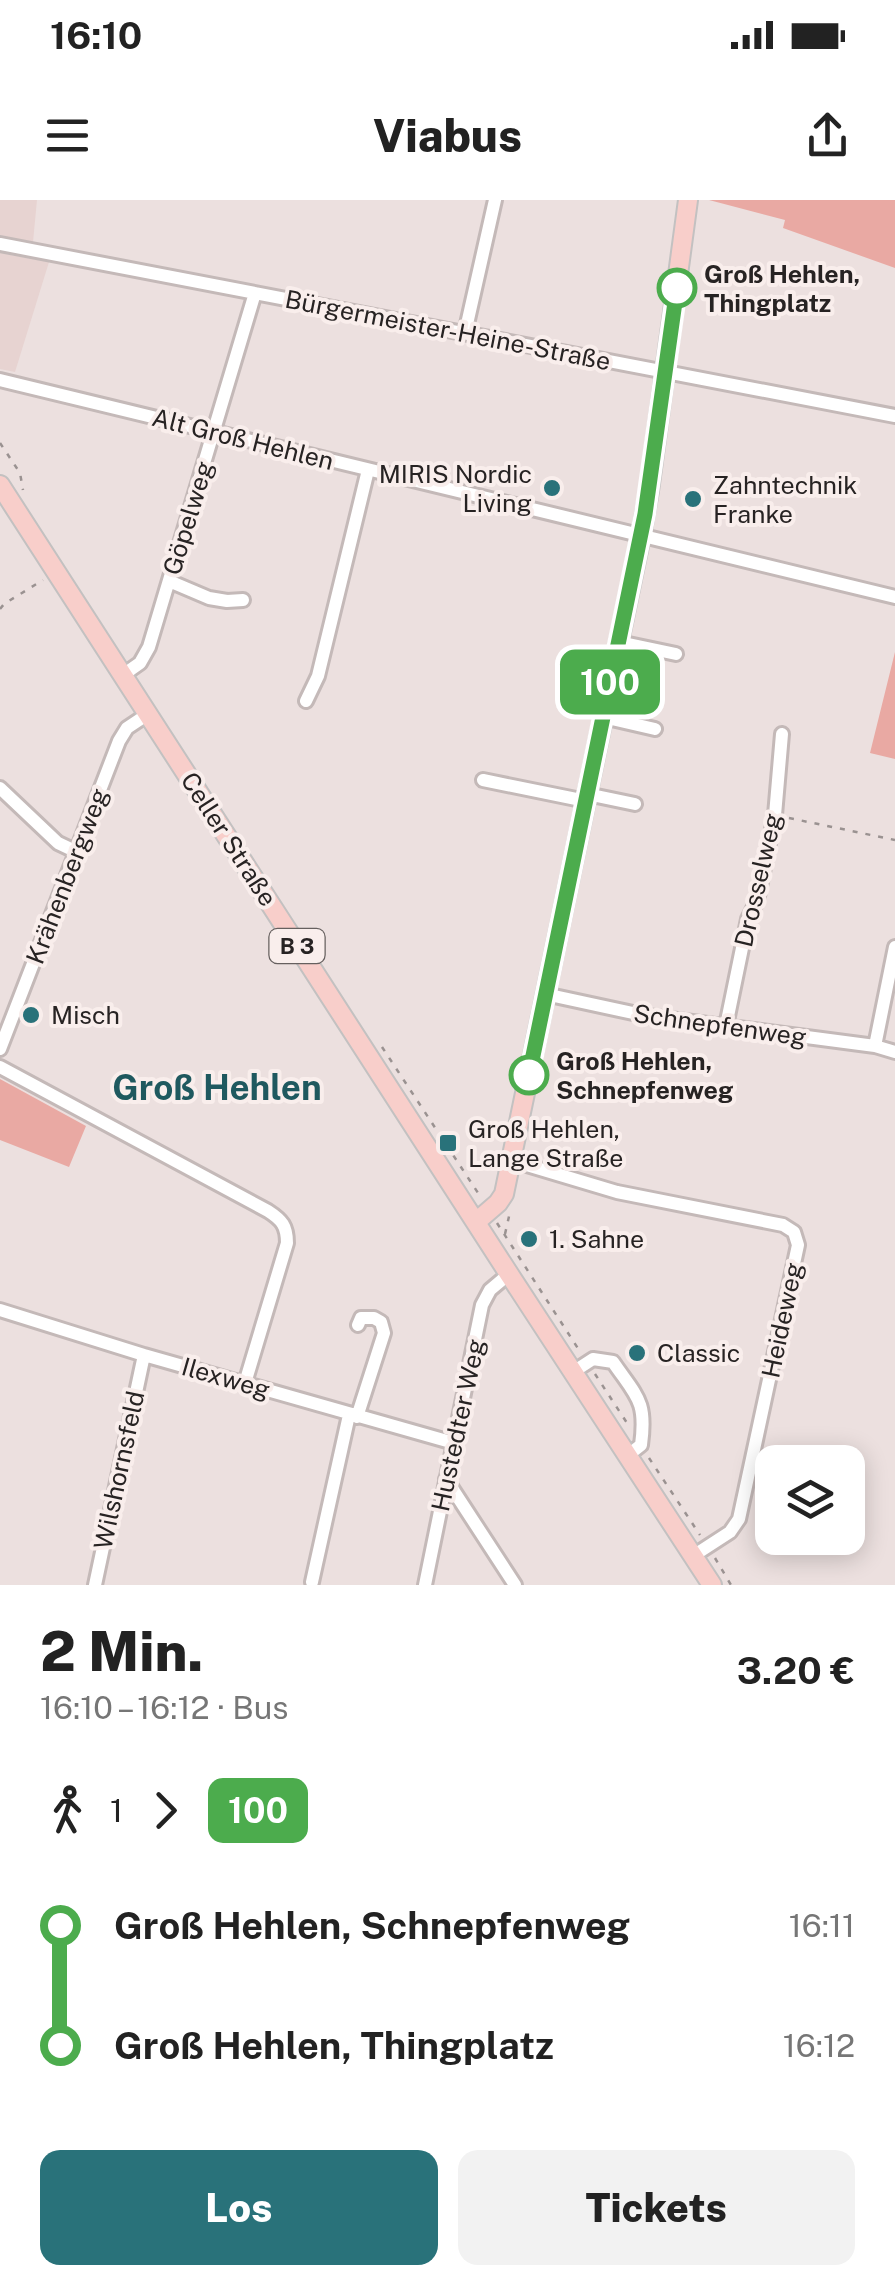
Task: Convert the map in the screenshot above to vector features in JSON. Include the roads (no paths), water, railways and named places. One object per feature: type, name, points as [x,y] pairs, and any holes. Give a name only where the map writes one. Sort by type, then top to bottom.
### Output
[{"type":"main road","points":[[476,1222],[504,1194],[641,536],[688,200]]},
{"type":"main road","name":"Celler Straße","points":[[0,485],[476,1222],[498,1239],[509,1274]]},
{"type":"main road","name":"B 3","points":[[509,1274],[580,1367],[700,1551],[712,1585]]},
{"type":"street","points":[[465,333],[495,200]]},
{"type":"street","name":"Bürgermeister-Heine-Straße","points":[[0,244],[895,416]]},
{"type":"street","name":"Göpelweg","points":[[122,675],[140,662],[150,646],[255,293]]},
{"type":"street","name":"Alt Groß Hehlen","points":[[0,380],[895,597]]},
{"type":"street","points":[[306,700],[318,676],[368,470]]},
{"type":"street","points":[[169,581],[210,598],[244,600]]},
{"type":"street","points":[[619,642],[676,654]]},
{"type":"street","name":"Krähenbergweg","points":[[0,1048],[119,740],[148,714]]},
{"type":"street","points":[[603,717],[655,729]]},
{"type":"street","name":"Drosselweg","points":[[726,1026],[775,816],[782,734]]},
{"type":"street","points":[[484,780],[635,804]]},
{"type":"street","points":[[0,788],[58,843],[77,852]]},
{"type":"street","points":[[875,1046],[895,946]]},
{"type":"street","name":"Schnepfenweg","points":[[545,994],[647,1016],[875,1046],[895,1052]]},
{"type":"street","points":[[0,1067],[268,1211],[287,1228],[287,1243],[244,1383]]},
{"type":"street","name":"Heideweg","points":[[510,1160],[617,1192],[784,1225],[794,1232],[798,1245],[739,1518],[730,1532],[700,1551]]},
{"type":"street","name":"Hustedter Weg","points":[[424,1585],[482,1305],[490,1290],[509,1274]]},
{"type":"street","name":"Ilexweg","points":[[0,1310],[454,1443]]},
{"type":"street","points":[[312,1582],[353,1416],[384,1333],[381,1322],[374,1318],[361,1318],[358,1325]]},
{"type":"street","name":"Wilshornsfeld","points":[[95,1585],[144,1355]]},
{"type":"street","points":[[580,1367],[593,1360],[613,1362],[638,1399],[645,1416],[634,1450]]},
{"type":"street","points":[[446,1479],[516,1585]]},
{"type":"place","name":"Groß Hehlen, Thingplatz","points":[[677,288]]},
{"type":"place","name":"MIRIS Nordic Living","points":[[552,488]]},
{"type":"place","name":"Zahntechnik Franke","points":[[693,499]]},
{"type":"place","name":"Misch","points":[[31,1015]]},
{"type":"place","name":"Groß Hehlen, Schnepfenweg","points":[[529,1075]]},
{"type":"place","name":"Groß Hehlen, Lange Straße","points":[[448,1143]]},
{"type":"place","name":"1. Sahne","points":[[529,1239]]},
{"type":"place","name":"Classic","points":[[637,1353]]},
{"type":"district","name":"Groß Hehlen","points":[[217,1087]]}]
